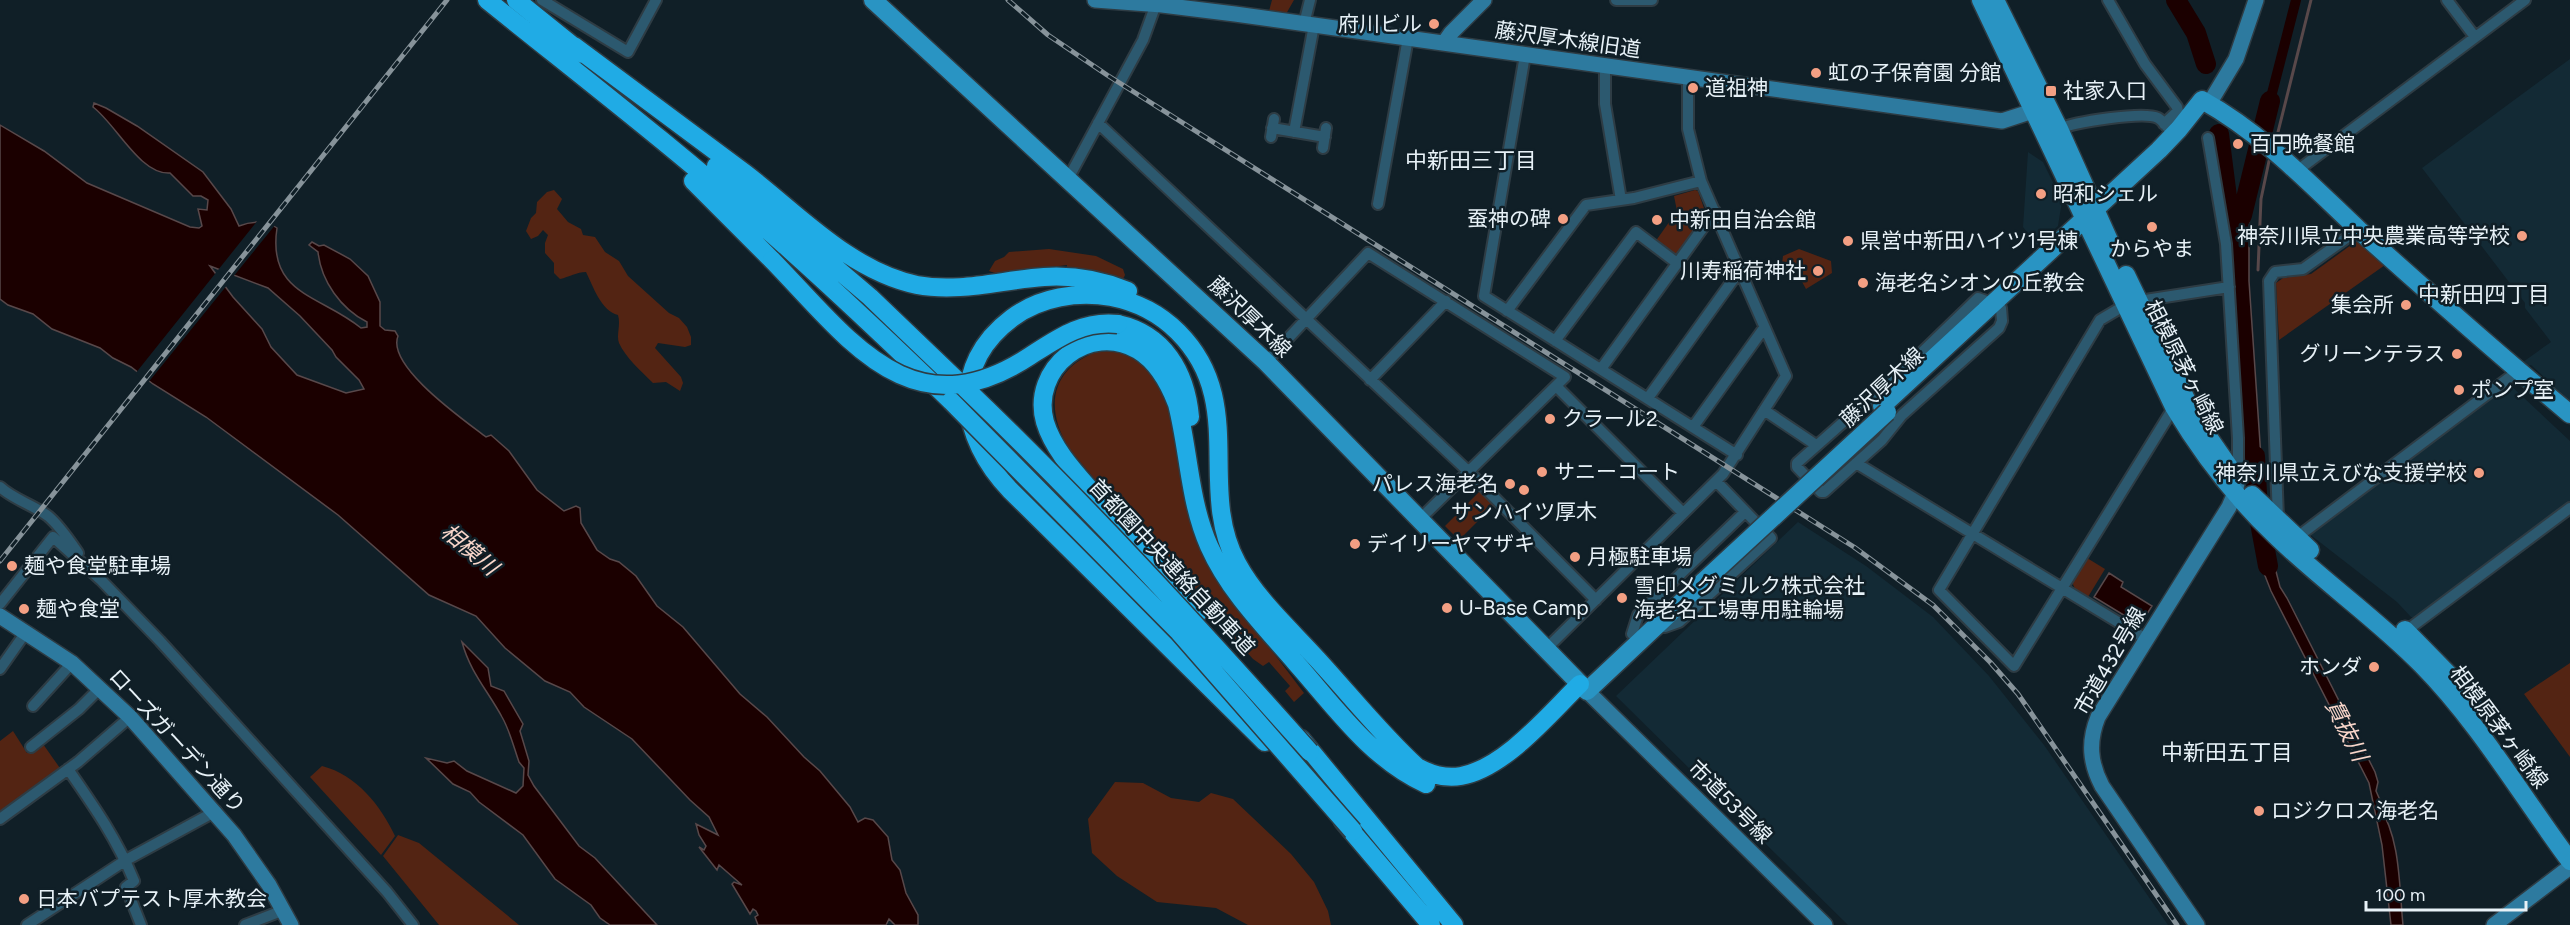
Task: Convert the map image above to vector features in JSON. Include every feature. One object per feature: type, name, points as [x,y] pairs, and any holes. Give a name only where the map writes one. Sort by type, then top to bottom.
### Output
[{"type":"highway","points":[[487,0],[826,271]]},
{"type":"highway","points":[[487,0],[534,44],[648,139],[724,211],[855,344],[889,371],[930,384],[956,385],[975,382],[1007,370],[1076,328],[1097,324],[1118,324],[1138,330],[1156,341],[1172,359],[1181,376],[1190,410],[1196,508]]},
{"type":"highway","points":[[516,0],[746,174],[835,245],[865,264],[898,280],[933,287],[971,287],[1046,277],[1077,277],[1120,288],[1134,294],[1160,312],[1185,339],[1203,365],[1214,395],[1219,429],[1222,515],[1229,547],[1237,563],[1262,598],[1417,766],[1431,774],[1445,777],[1460,776],[1480,770],[1514,746],[1583,687]]},
{"type":"highway","points":[[574,46],[826,271]]},
{"type":"highway","name":"首都圏中央連絡自動車道","points":[[826,271],[965,388],[1093,515],[1194,621],[1310,752],[1454,925]]},
{"type":"highway","name":"首都圏中央連絡自動車道","points":[[826,271],[1156,608],[1267,729],[1431,925]]},
{"type":"highway","points":[[1185,339],[1171,325],[1148,309],[1121,299],[1092,295],[1061,297],[1032,306],[1005,323],[989,340],[978,360],[969,387],[971,428],[990,467],[1047,527],[1205,681],[1353,831]]},
{"type":"highway","points":[[1310,752],[1275,705],[1070,465],[1054,443],[1043,410],[1045,388],[1055,367],[1072,351],[1083,345],[1106,341],[1118,342],[1138,350],[1164,376],[1177,404],[1196,508],[1208,545],[1236,592],[1363,739],[1393,765],[1430,785],[1453,788],[1472,785],[1489,777],[1535,741],[1583,687]]},
{"type":"main road","name":"藤沢厚木線","points":[[873,0],[1266,362],[1329,424],[1419,520],[1583,687]]},
{"type":"main road","name":"相模原茅ヶ崎線","points":[[1981,0],[2033,111],[2092,218],[2133,303],[2195,418],[2240,490]]},
{"type":"main road","name":"相模原茅ヶ崎線","points":[[1995,0],[2060,129],[2092,218]]},
{"type":"main road","name":"藤沢厚木線","points":[[2092,218],[2170,129],[2205,102]]},
{"type":"main road","name":"藤沢厚木線","points":[[1583,687],[1632,634],[1701,578],[2176,143],[2205,102]]},
{"type":"main road","points":[[2205,102],[2258,138],[2298,170],[2359,229],[2518,371],[2570,414]]},
{"type":"main road","name":"相模原茅ヶ崎線","points":[[2133,303],[2174,407],[2193,440],[2280,530],[2397,640],[2444,688],[2570,861]]},
{"type":"main road","name":"相模原茅ヶ崎線","points":[[2280,530],[2406,632],[2453,679],[2570,841]]},
{"type":"main road","name":"藤沢厚木線","points":[[1583,687],[1655,626],[1701,578]]},
{"type":"street","points":[[542,0],[628,52],[656,0]]},
{"type":"street","name":"藤沢厚木線旧道","points":[[1095,0],[1161,3],[2002,121],[2033,111]]},
{"type":"street","points":[[1294,132],[1309,25],[1310,0]]},
{"type":"street","points":[[1444,44],[1450,33],[1484,0]]},
{"type":"street","points":[[1616,0],[1652,0]]},
{"type":"street","points":[[2060,129],[2079,121],[2144,116],[2157,117],[2170,129],[2178,111],[2145,64],[2108,0]]},
{"type":"street","points":[[2446,0],[2475,37]]},
{"type":"street","points":[[2298,170],[2525,0]]},
{"type":"street","points":[[1068,178],[1161,3]]},
{"type":"street","points":[[2205,102],[2236,59],[2253,7]]},
{"type":"street","points":[[1378,204],[1408,38]]},
{"type":"street","points":[[1526,55],[1484,296],[1737,455]]},
{"type":"street","points":[[1605,66],[1605,105],[1621,200]]},
{"type":"street","points":[[1546,649],[1716,481],[1737,455],[1786,376],[1701,181],[1688,129],[1688,78]]},
{"type":"street","points":[[1098,123],[1468,472],[1596,600]]},
{"type":"street","points":[[1272,128],[1324,138]]},
{"type":"street","points":[[2208,138],[2219,191],[2229,287],[2240,490]]},
{"type":"street","points":[[1507,311],[1586,205],[1621,200],[1701,181]]},
{"type":"street","points":[[1601,369],[1715,211]]},
{"type":"street","points":[[2280,530],[2269,281],[2275,272],[2303,269],[2359,229]]},
{"type":"street","points":[[1555,341],[1636,232],[1677,263]]},
{"type":"street","points":[[1266,362],[1368,253],[1565,377],[1419,520]]},
{"type":"street","points":[[1648,398],[1740,270]]},
{"type":"street","points":[[2174,407],[2014,666],[1939,590],[2100,320],[2133,303],[2229,287]]},
{"type":"street","points":[[1977,298],[1997,306],[2002,321],[1998,327],[1902,415],[1882,440],[1821,492],[1797,467],[1797,463],[1816,445],[1917,357],[1977,298]]},
{"type":"street","points":[[1370,380],[1446,301]]},
{"type":"street","points":[[1693,427],[1764,328]]},
{"type":"street","points":[[2280,530],[2518,371]]},
{"type":"street","points":[[1556,386],[1683,513]]},
{"type":"street","points":[[1764,410],[1816,445]]},
{"type":"street","points":[[1856,463],[2146,639]]},
{"type":"street","points":[[1655,626],[1665,627],[1679,622],[1771,538],[1716,481]]},
{"type":"street","points":[[0,487],[11,497],[20,499],[55,523],[79,553],[80,560]]},
{"type":"street","name":"市道432号線","points":[[2197,925],[2102,786],[2092,759],[2091,740],[2098,717],[2240,490]]},
{"type":"street","points":[[2406,632],[2570,508]]},
{"type":"street","points":[[1632,634],[1638,615],[1745,512]]},
{"type":"street","points":[[0,604],[53,537],[80,560],[160,641],[392,898],[413,925]]},
{"type":"street","name":"ローズガーデン通り","points":[[0,616],[72,663],[130,717],[216,811],[252,859],[291,925]]},
{"type":"street","points":[[0,669],[26,632]]},
{"type":"street","points":[[33,706],[72,663]]},
{"type":"street","name":"市道53号線","points":[[1583,687],[1825,925]]},
{"type":"street","points":[[31,747],[100,688]]},
{"type":"street","points":[[0,819],[68,769],[130,717]]},
{"type":"street","points":[[68,769],[115,837],[126,860],[134,880],[126,887],[141,925]]},
{"type":"street","points":[[27,925],[40,922],[126,860],[216,811]]},
{"type":"street","points":[[2494,925],[2570,867]]},
{"type":"street","points":[[245,925],[284,910]]},
{"type":"shaded area","points":[[1272,0],[1294,0],[1286,14],[1269,11]]},
{"type":"shaded area","name":"神奈川県立中央農業高等学校","points":[[2570,59],[2570,404],[2542,379],[2543,376],[2531,365],[2527,366],[2523,362],[2551,342],[2525,308],[2525,303],[2422,168]]},
{"type":"shaded area","points":[[2028,152],[2043,162],[2062,201],[2058,226],[2037,245],[2023,227]]},
{"type":"shaded area","points":[[554,190],[562,199],[557,209],[568,222],[581,229],[583,235],[595,237],[605,252],[619,261],[628,276],[687,327],[691,345],[685,347],[658,343],[655,348],[681,377],[683,383],[680,391],[666,382],[653,383],[625,354],[618,340],[618,315],[612,313],[602,303],[586,272],[560,279],[554,273],[554,263],[545,253],[548,235],[543,230],[531,239],[526,231],[531,218],[536,213],[537,202],[547,192]]},
{"type":"shaded area","points":[[1698,191],[1706,214],[1676,256],[1655,242],[1677,211],[1674,196]]},
{"type":"shaded area","points":[[2358,240],[2385,265],[2279,340],[2276,283],[2283,278],[2311,274]]},
{"type":"shaded area","points":[[1049,249],[1096,256],[1123,269],[1125,275],[1123,279],[1105,273],[1067,267],[1067,265],[998,274],[989,271],[995,261],[1009,252]]},
{"type":"shaded area","points":[[1799,249],[1831,261],[1832,273],[1806,289],[1801,280],[1794,277],[1782,264],[1783,256]]},
{"type":"shaded area","points":[[1101,350],[1123,353],[1139,361],[1165,391],[1235,602],[1304,693],[1294,702],[1285,691],[1290,686],[1269,662],[1263,666],[1253,659],[1165,562],[1070,450],[1056,419],[1057,390],[1062,378],[1071,367],[1084,357]]},
{"type":"shaded area","name":"神奈川県立えびな支援学校","points":[[2508,383],[2570,441],[2570,505],[2418,618],[2411,617],[2397,602],[2308,533]]},
{"type":"shaded area","points":[[1480,491],[1496,503],[1459,540],[1445,526]]},
{"type":"shaded area","points":[[1798,522],[1866,566],[1933,617],[1989,676],[2044,745],[2168,925],[1848,925],[1616,696]]},
{"type":"shaded area","points":[[2087,558],[2105,569],[2088,597],[2075,589],[2072,582]]},
{"type":"shaded area","points":[[2570,663],[2570,757],[2524,694]]},
{"type":"shaded area","points":[[13,731],[27,753],[43,744],[62,771],[0,816],[0,741]]},
{"type":"shaded area","points":[[322,766],[335,770],[357,784],[383,814],[395,836],[381,855],[310,777]]},
{"type":"shaded area","points":[[1115,782],[1143,783],[1171,798],[1199,802],[1211,793],[1233,799],[1291,854],[1314,882],[1328,911],[1331,925],[1248,925],[1216,908],[1157,902],[1117,876],[1092,853],[1088,819]]},
{"type":"shaded area","points":[[398,835],[419,843],[519,925],[439,925],[383,856]]},
{"type":"water","name":"相模川","points":[[94,103],[106,108],[137,126],[203,172],[231,209],[239,226],[258,222],[277,228],[276,250],[280,267],[289,280],[300,291],[361,328],[367,327],[367,322],[349,310],[334,293],[323,273],[318,252],[309,245],[312,242],[319,246],[324,245],[350,259],[368,276],[380,302],[380,326],[385,330],[395,331],[398,336],[397,348],[415,377],[461,418],[486,437],[491,435],[509,451],[537,490],[564,511],[576,506],[580,508],[581,523],[597,550],[619,562],[636,576],[657,606],[683,627],[740,694],[767,717],[820,771],[850,807],[858,822],[865,818],[873,820],[888,837],[892,860],[900,870],[906,893],[918,915],[918,925],[895,925],[889,919],[886,925],[758,925],[755,917],[758,915],[756,911],[753,909],[750,914],[732,884],[734,882],[742,885],[719,865],[717,870],[699,847],[704,850],[706,846],[699,835],[696,824],[718,835],[709,817],[632,739],[584,707],[570,692],[545,681],[505,648],[476,616],[429,595],[338,515],[206,417],[100,348],[52,329],[33,314],[8,305],[0,299],[0,125],[44,151],[87,183],[190,227],[202,226],[198,209],[207,210],[208,200],[201,196],[193,196],[170,173],[149,166],[93,107]],"holes":[[[210,266],[268,288],[300,316],[359,380],[364,389],[346,393],[297,375],[271,347],[262,329],[233,297]]]},
{"type":"water","points":[[2249,210],[2249,281],[2263,487],[2246,469],[2227,214]]},
{"type":"water","name":"貫抜川","points":[[2253,532],[2270,548],[2280,587],[2375,772],[2378,782],[2376,791],[2380,800],[2379,806],[2386,819],[2395,848],[2403,925],[2391,925],[2382,845],[2369,783],[2271,591],[2260,563]]},
{"type":"water","points":[[2109,573],[2123,582],[2121,587],[2152,606],[2140,625],[2094,597]]},
{"type":"water","points":[[462,642],[488,668],[491,686],[504,691],[523,724],[520,731],[529,761],[528,775],[534,786],[579,846],[595,858],[657,925],[610,925],[600,918],[591,905],[555,879],[523,835],[479,802],[470,792],[453,784],[426,758],[447,763],[454,761],[467,771],[516,793],[523,786],[524,768],[519,762],[497,708],[474,672]]},
{"type":"pier","points":[[258,220],[271,221],[276,224],[233,277],[218,271],[228,284],[147,384],[135,374]]},
{"type":"waterway","points":[[2176,0],[2196,33],[2206,64]]},
{"type":"waterway","points":[[2270,101],[2296,0]]},
{"type":"waterway","points":[[2278,132],[2311,0]]},
{"type":"waterway","points":[[2234,233],[2242,215],[2270,101]]},
{"type":"waterway","points":[[2219,134],[2229,213],[2235,238]]},
{"type":"waterway","points":[[2258,270],[2261,199],[2269,161]]},
{"type":"waterway","points":[[2255,456],[2258,512],[2268,566]]},
{"type":"railway","points":[[0,561],[447,0]]},
{"type":"railway","points":[[1008,0],[1048,35],[1107,75],[1854,547],[1933,605],[1990,662],[2018,694],[2177,925]]},
{"type":"place","name":"府川ビル","points":[[1434,24]]},
{"type":"place","name":"虹の子保育園 分館","points":[[1816,73]]},
{"type":"place","name":"道祖神","points":[[1693,88]]},
{"type":"place","name":"社家入口","points":[[2051,91]]},
{"type":"place","name":"百円晩餐館","points":[[2238,144]]},
{"type":"place","name":"昭和シェル","points":[[2041,194]]},
{"type":"place","name":"蚕神の碑","points":[[1563,219]]},
{"type":"place","name":"中新田自治会館","points":[[1657,220]]},
{"type":"place","name":"からやま","points":[[2152,227]]},
{"type":"place","name":"神奈川県立中央農業高等学校","points":[[2522,236]]},
{"type":"place","name":"県営中新田ハイツ1号棟","points":[[1848,241]]},
{"type":"place","name":"川寿稲荷神社","points":[[1818,271]]},
{"type":"place","name":"海老名シオンの丘教会","points":[[1863,283]]},
{"type":"place","name":"集会所","points":[[2406,305]]},
{"type":"place","name":"グリーンテラス","points":[[2457,354]]},
{"type":"place","name":"ポンプ室","points":[[2459,390]]},
{"type":"place","name":"クラール2","points":[[1550,419]]},
{"type":"place","name":"サニーコート","points":[[1542,472]]},
{"type":"place","name":"神奈川県立えびな支援学校","points":[[2479,473]]},
{"type":"place","name":"パレス海老名","points":[[1510,484]]},
{"type":"place","name":"サンハイツ厚木","points":[[1524,490]]},
{"type":"place","name":"デイリーヤマザキ","points":[[1355,544]]},
{"type":"place","name":"月極駐車場","points":[[1575,557]]},
{"type":"place","name":"麺や食堂駐車場","points":[[12,566]]},
{"type":"place","name":"雪印メグミルク株式会社 海老名工場専用駐輪場","points":[[1622,598]]},
{"type":"place","name":"U-Base Camp","points":[[1447,608]]},
{"type":"place","name":"麺や食堂","points":[[24,609]]},
{"type":"place","name":"ホンダ","points":[[2374,667]]},
{"type":"place","name":"ロジクロス海老名","points":[[2259,811]]},
{"type":"place","name":"日本バプテスト厚木教会","points":[[24,899]]},
{"type":"district","name":"中新田三丁目","points":[[1471,160]]},
{"type":"district","name":"中新田四丁目","points":[[2484,294]]},
{"type":"district","name":"中新田五丁目","points":[[2227,752]]}]
